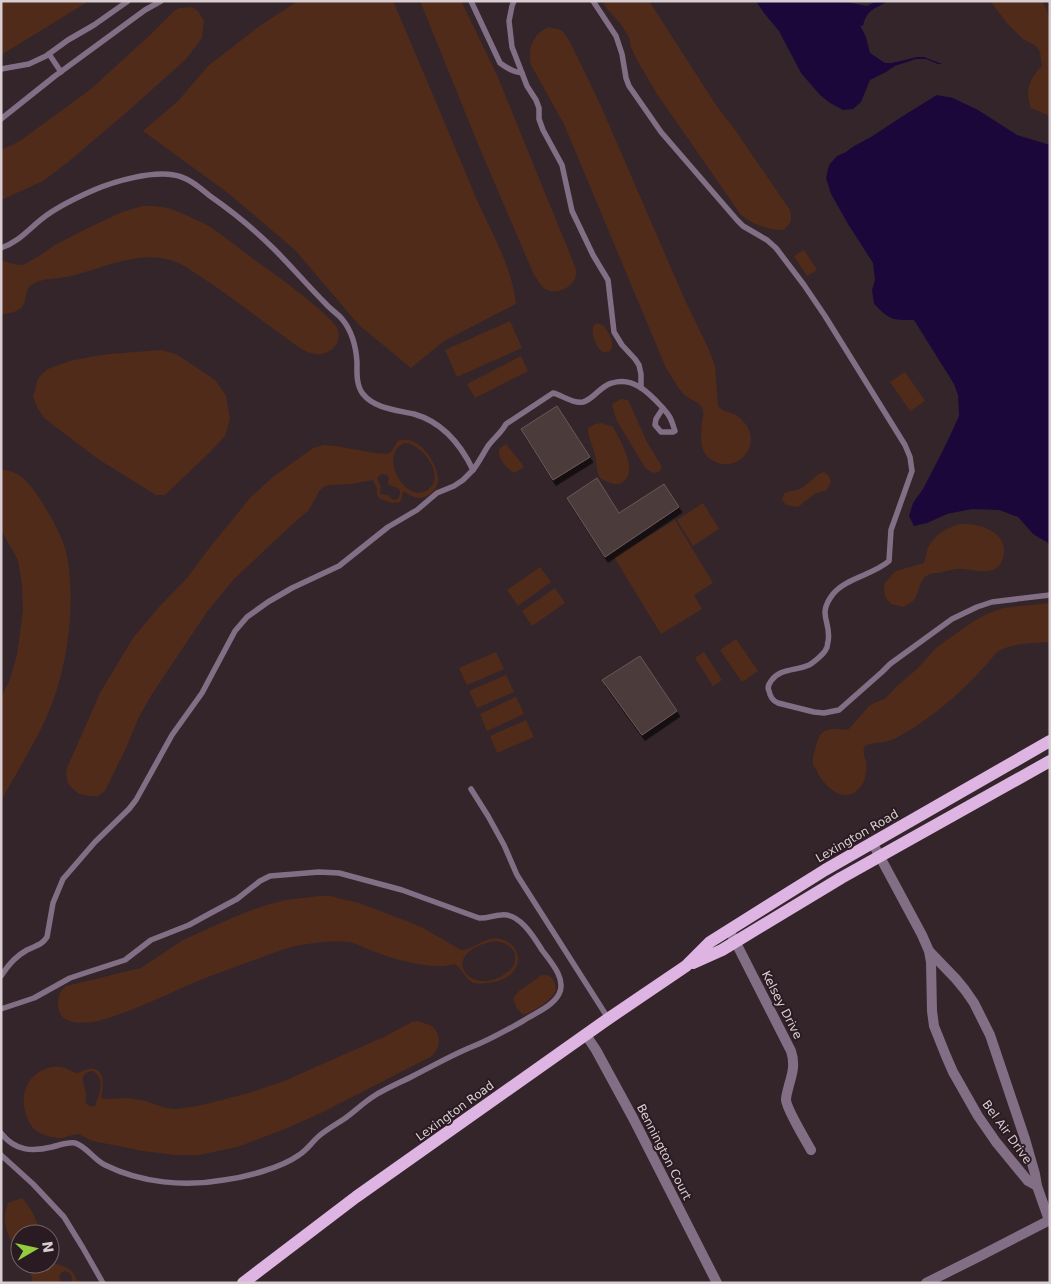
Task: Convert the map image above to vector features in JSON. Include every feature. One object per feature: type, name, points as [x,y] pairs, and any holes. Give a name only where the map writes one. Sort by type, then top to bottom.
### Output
[{"type":"main road","name":"Lexington Road","points":[[243,1283],[356,1198],[686,966],[710,942],[872,842],[1044,744]]},
{"type":"main road","name":"Lexington Road","points":[[686,966],[722,950],[1050,759]]},
{"type":"street","points":[[1044,744],[1050,759]]},
{"type":"street","name":"Bel Air Drive","points":[[872,842],[929,951],[934,1026],[946,1056],[965,1094],[991,1136],[1028,1181],[1037,1186]]},
{"type":"street","name":"Kelsey Drive","points":[[729,930],[791,1050],[794,1068],[786,1101],[788,1109],[811,1150]]},
{"type":"street","name":"Bel Air Drive","points":[[929,951],[956,978],[982,1018],[997,1052],[1010,1090],[1033,1165],[1037,1186]]},
{"type":"street","name":"Bennington Court","points":[[586,1035],[628,1110],[717,1283]]},
{"type":"street","points":[[926,1283],[1050,1220],[1037,1186]]},
{"type":"lane","points":[[1,69],[29,64],[49,54],[128,1]]},
{"type":"lane","points":[[1,119],[145,10],[162,1]]},
{"type":"lane","points":[[471,1],[500,63],[507,69],[522,73]]},
{"type":"lane","points":[[514,1],[509,21],[512,47],[527,86],[539,108],[539,119],[543,130],[562,165],[572,211],[593,255],[608,280],[614,332],[639,365],[641,388]]},
{"type":"lane","points":[[593,1],[616,36],[629,86],[651,120],[737,220],[743,226],[767,240],[782,255],[826,316],[905,445],[910,457],[912,472],[891,530],[889,561],[834,593],[828,602],[824,614],[829,633],[826,649],[811,664],[783,671],[774,676],[768,685],[768,691],[774,701],[814,712],[824,713],[839,710],[890,664],[952,619],[992,602],[1050,595]]},
{"type":"lane","points":[[49,54],[61,72]]},
{"type":"lane","points":[[1,248],[18,240],[56,209],[95,190],[123,180],[145,176],[166,174],[180,176],[223,205],[255,231],[291,266],[327,306],[343,320],[350,331],[354,343],[358,388],[365,397],[373,403],[422,417],[443,429],[456,442],[473,470]]},
{"type":"lane","points":[[1,976],[7,966],[14,960],[44,941],[47,936],[53,903],[63,879],[95,842],[136,800],[172,736],[202,693],[235,631],[247,618],[268,602],[292,588],[339,566],[369,541],[417,510],[437,493],[463,480],[473,470],[506,424],[548,395],[553,393],[576,402],[582,402],[612,382],[632,383],[657,400],[663,408]]},
{"type":"lane","points":[[471,788],[504,845],[517,875],[609,1019]]},
{"type":"lane","points":[[1,1009],[34,998],[70,978],[125,960],[155,938],[200,919],[236,899],[270,876],[319,872],[338,873],[402,890],[479,918],[504,914],[514,917],[532,934],[555,968],[561,985],[560,992],[553,1002],[538,1012],[484,1043],[436,1063],[374,1096],[323,1133],[299,1156],[284,1164],[239,1177],[223,1181],[197,1183],[173,1183],[142,1178],[103,1164],[75,1143],[26,1150],[14,1146],[1,1133]]},
{"type":"lane","points":[[1,1155],[33,1184],[64,1217],[103,1283]]},
{"type":"shaded area","points":[[1,1],[89,1],[1,55]]},
{"type":"shaded area","points":[[298,1],[393,1],[476,198],[506,263],[516,304],[444,341],[411,368],[359,325],[295,250],[228,193],[143,131],[178,101],[208,66],[261,25]]},
{"type":"shaded area","points":[[420,1],[461,1],[497,75],[575,266],[576,277],[574,281],[562,290],[547,290],[534,275]]},
{"type":"shaded area","points":[[602,1],[649,1],[716,105],[790,210],[791,221],[784,230],[761,226],[741,215],[657,94],[637,60],[629,37]]},
{"type":"shaded area","points":[[756,1],[841,1],[867,6],[877,1],[888,1],[872,10],[863,26],[860,25],[866,37],[870,53],[885,63],[924,57],[942,64],[926,59],[916,59],[895,66],[870,80],[861,102],[853,109],[843,110],[820,95],[801,73],[779,31]]},
{"type":"shaded area","points":[[990,1],[1042,1],[1047,10],[1050,22],[1050,116],[1031,108],[1028,96],[1031,80],[1042,66],[1040,52],[1036,46],[1023,39],[1007,23]]},
{"type":"shaded area","points":[[192,7],[198,11],[204,21],[202,37],[185,60],[68,162],[43,181],[1,200],[1,150],[20,141],[91,89],[175,10]]},
{"type":"shaded area","points":[[549,27],[561,30],[565,34],[600,104],[684,298],[709,350],[715,366],[718,406],[739,417],[748,428],[751,437],[747,453],[734,463],[717,463],[706,455],[702,446],[701,436],[702,407],[683,393],[666,368],[564,124],[531,65],[532,43],[539,33]]},
{"type":"shaded area","points":[[937,95],[953,98],[978,110],[1017,135],[1050,145],[1050,544],[1033,534],[1018,517],[999,510],[972,509],[947,514],[927,523],[914,526],[909,516],[913,503],[923,489],[959,416],[958,395],[954,384],[914,320],[891,318],[874,304],[872,290],[875,280],[873,263],[831,194],[826,178],[829,165],[837,156]]},
{"type":"shaded area","points":[[143,206],[172,209],[207,225],[226,238],[296,290],[329,318],[339,333],[335,346],[321,354],[305,351],[193,271],[178,263],[161,258],[148,257],[121,261],[70,276],[36,282],[29,288],[23,306],[19,310],[1,314],[1,260],[23,265],[84,230],[122,212]]},
{"type":"shaded area","points":[[804,250],[817,270],[807,276],[794,256]]},
{"type":"shaded area","points":[[510,321],[522,348],[457,377],[445,350]]},
{"type":"shaded area","points":[[597,323],[604,326],[610,335],[612,348],[610,351],[603,352],[596,343],[593,328]]},
{"type":"shaded area","points":[[161,350],[176,354],[215,380],[226,396],[230,419],[225,436],[211,451],[165,495],[156,495],[98,459],[44,418],[33,397],[38,379],[48,369],[70,361],[95,356]]},
{"type":"shaded area","points":[[521,356],[528,371],[475,398],[467,384]]},
{"type":"shaded area","points":[[905,372],[925,401],[910,411],[890,382]]},
{"type":"shaded area","points":[[621,399],[628,400],[647,442],[662,467],[659,472],[651,472],[644,466],[616,419],[612,404]]},
{"type":"shaded area","points":[[601,423],[613,427],[627,455],[629,471],[623,482],[614,484],[600,478],[598,473],[588,428]]},
{"type":"shaded area","points":[[398,441],[413,441],[427,453],[434,464],[438,476],[437,485],[433,491],[425,497],[418,498],[403,491],[400,502],[392,503],[379,498],[373,480],[330,485],[320,490],[309,510],[233,580],[207,612],[152,694],[139,717],[105,791],[98,796],[89,796],[79,794],[72,788],[68,783],[67,768],[100,693],[133,638],[187,578],[250,498],[273,477],[313,448],[324,445],[387,454],[391,452]],"holes":[[[405,443],[423,452],[434,471],[435,478],[433,484],[429,489],[420,493],[411,491],[403,485],[394,467],[394,457],[397,449]],[[383,474],[389,478],[388,484],[400,490],[398,499],[393,500],[388,495],[380,494],[381,487],[377,478]]]},
{"type":"shaded area","points":[[506,444],[523,465],[523,468],[514,473],[501,460],[499,449]]},
{"type":"shaded area","points":[[1,470],[21,476],[35,492],[50,516],[67,556],[70,607],[67,643],[61,677],[56,692],[38,734],[1,801],[1,697],[9,682],[17,655],[23,610],[18,560],[1,530]]},
{"type":"shaded area","points":[[824,472],[829,476],[831,482],[827,490],[814,494],[798,507],[786,505],[782,499],[784,494],[801,488],[818,474]]},
{"type":"shaded area","points":[[703,503],[719,529],[693,546],[677,520]]},
{"type":"shaded area","points":[[675,520],[713,583],[694,595],[702,609],[661,634],[614,557]]},
{"type":"shaded area","points":[[960,524],[981,526],[1000,538],[1004,551],[999,566],[989,571],[956,569],[930,574],[922,580],[917,595],[912,602],[903,607],[891,604],[886,598],[884,590],[885,583],[891,576],[896,571],[924,563],[928,548],[934,539],[946,530]]},
{"type":"shaded area","points":[[540,567],[551,582],[518,606],[507,590]]},
{"type":"shaded area","points":[[555,588],[565,603],[532,626],[522,611]]},
{"type":"shaded area","points":[[1050,603],[1050,642],[1016,645],[997,652],[950,701],[909,731],[887,742],[865,746],[863,752],[866,763],[866,775],[858,790],[852,794],[847,795],[835,792],[824,783],[813,764],[815,749],[823,732],[829,729],[849,729],[869,706],[885,699],[937,647],[974,621],[1003,608]]},
{"type":"shaded area","points":[[736,639],[758,671],[742,682],[720,650]]},
{"type":"shaded area","points":[[496,652],[504,669],[467,685],[459,668]]},
{"type":"shaded area","points":[[704,652],[722,680],[713,686],[695,658]]},
{"type":"shaded area","points":[[506,675],[514,692],[477,708],[469,691]]},
{"type":"shaded area","points":[[516,697],[524,714],[487,731],[480,714]]},
{"type":"shaded area","points":[[526,720],[534,737],[497,753],[490,736]]},
{"type":"shaded area","points":[[330,896],[359,903],[423,928],[461,950],[466,950],[490,939],[501,939],[511,944],[517,952],[518,962],[513,972],[504,979],[478,984],[468,979],[455,964],[446,966],[424,965],[390,957],[352,943],[340,941],[318,943],[295,946],[275,952],[203,979],[136,1008],[94,1022],[70,1021],[61,1015],[58,1000],[61,991],[66,986],[141,968],[183,940],[249,911],[285,900]],"holes":[[[496,941],[509,946],[515,953],[513,967],[492,980],[480,981],[470,977],[464,971],[463,963],[467,954],[477,946]]]},
{"type":"shaded area","points":[[542,975],[552,978],[556,987],[555,993],[543,1005],[523,1015],[516,1007],[513,998],[519,991]]},
{"type":"shaded area","points":[[418,1021],[436,1030],[439,1042],[432,1056],[323,1112],[237,1147],[199,1155],[176,1155],[102,1143],[90,1140],[79,1134],[55,1138],[38,1132],[31,1126],[25,1108],[25,1092],[31,1079],[44,1070],[57,1066],[78,1073],[86,1069],[99,1071],[102,1079],[101,1098],[127,1098],[176,1109],[198,1106],[249,1093],[284,1081],[386,1036],[412,1022]],"holes":[[[92,1071],[97,1074],[101,1087],[95,1106],[91,1106],[86,1103],[83,1078],[84,1075]]]},
{"type":"shaded area","points":[[22,1198],[37,1224],[10,1224],[10,1239],[5,1224],[8,1203]]},
{"type":"shaded area","points":[[60,1265],[73,1272],[76,1279],[83,1283],[71,1283],[72,1277],[70,1273],[65,1271],[60,1276],[62,1283],[31,1283],[30,1274],[60,1274]]},
{"type":"building","points":[[557,406],[590,457],[553,480],[521,429]]},
{"type":"building","points":[[597,478],[619,513],[664,484],[679,507],[605,557],[567,498]]},
{"type":"building","points":[[640,656],[677,711],[642,735],[602,680]]}]
